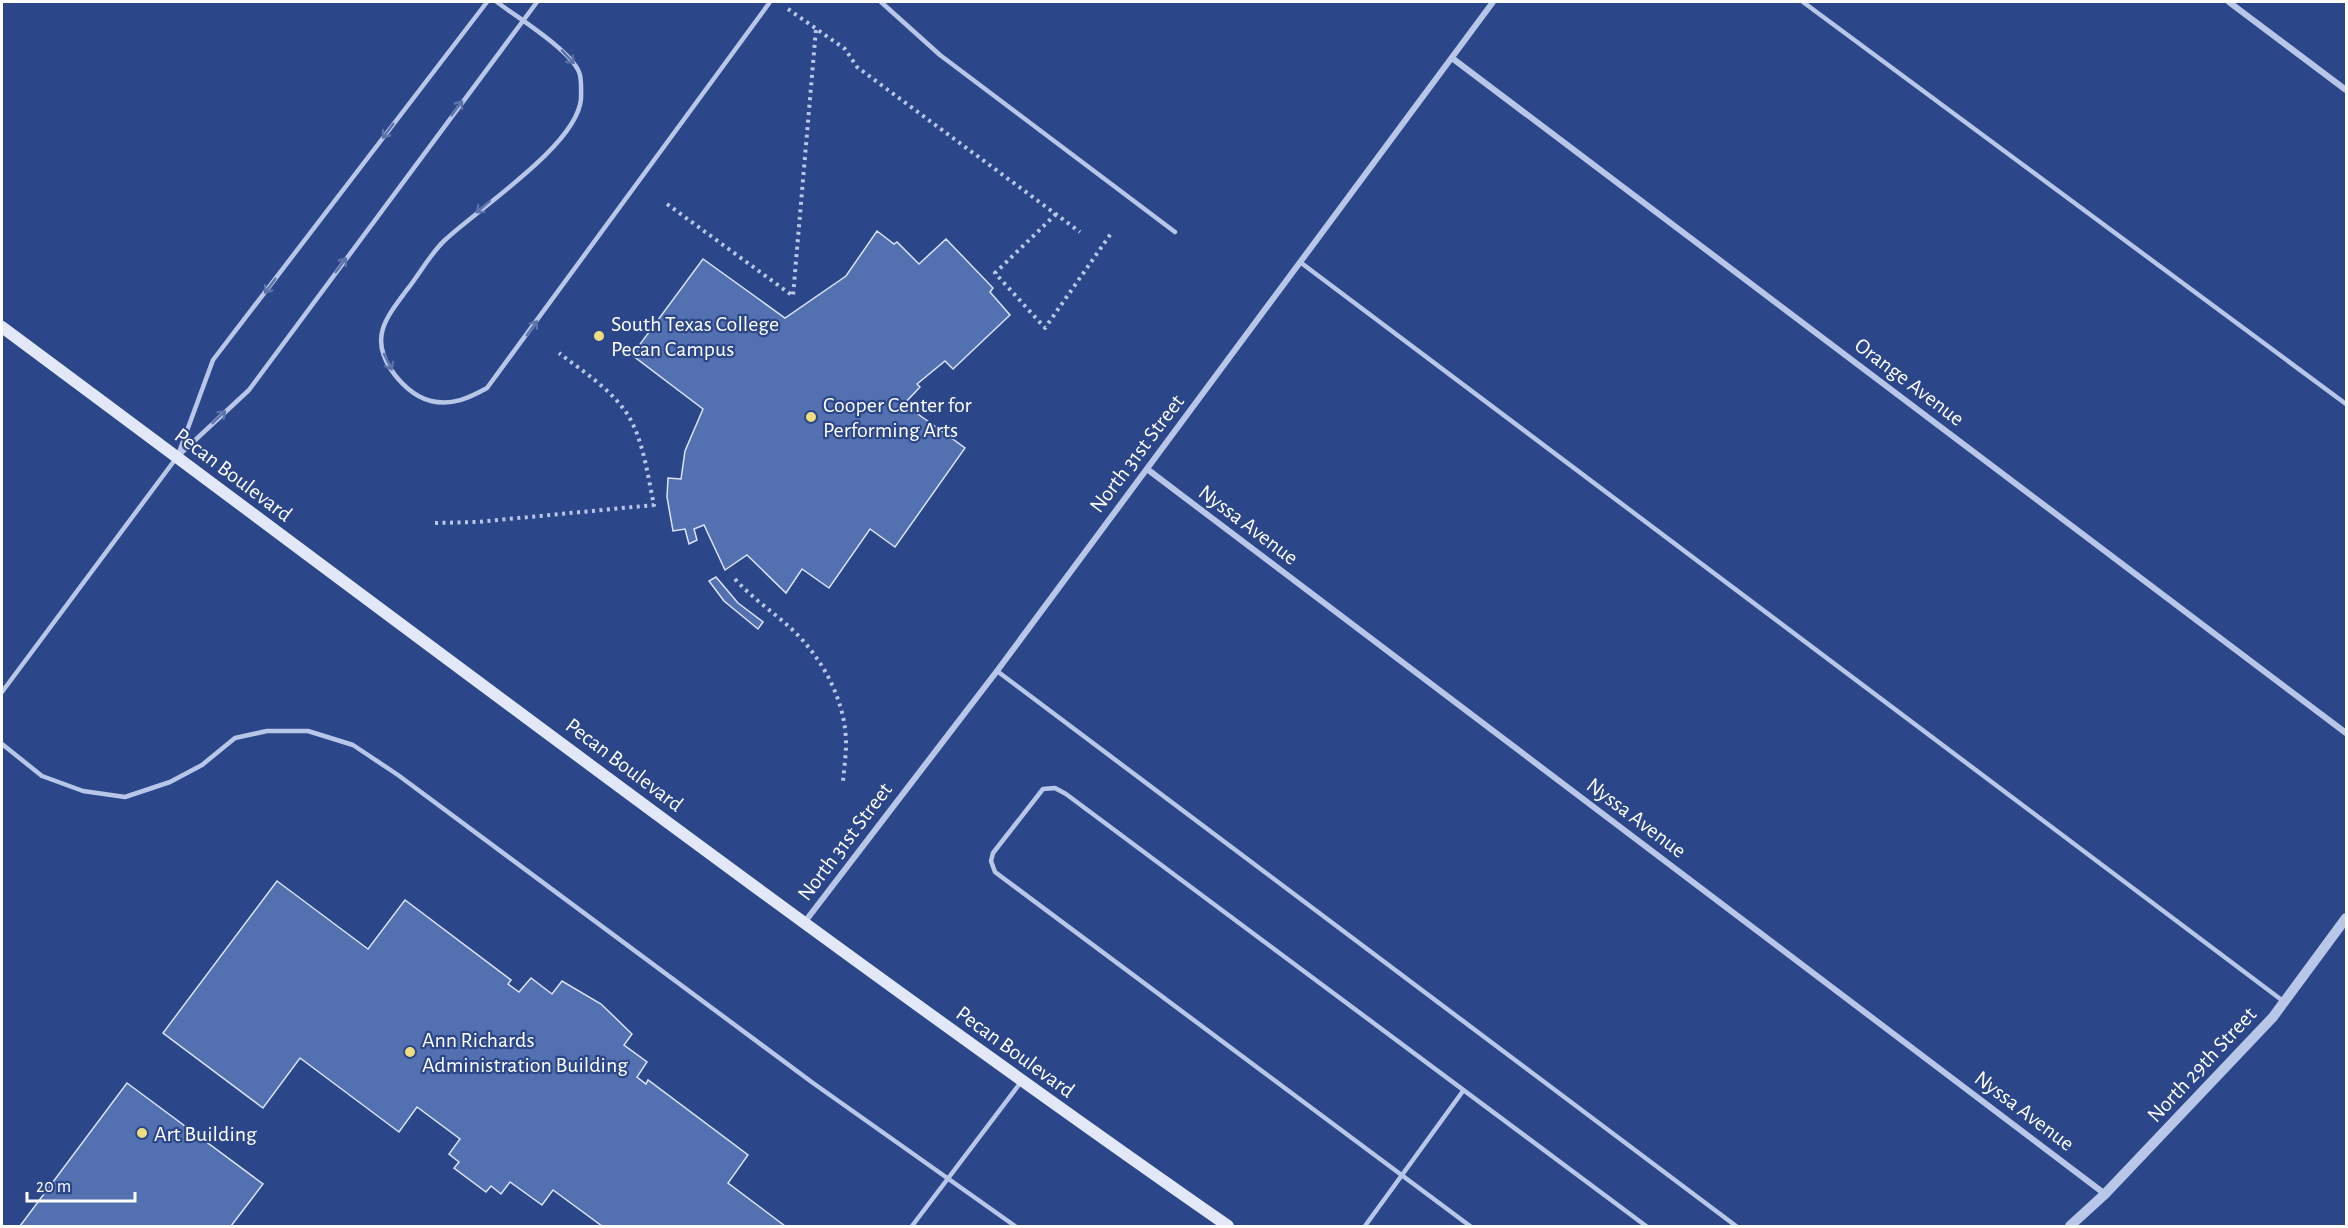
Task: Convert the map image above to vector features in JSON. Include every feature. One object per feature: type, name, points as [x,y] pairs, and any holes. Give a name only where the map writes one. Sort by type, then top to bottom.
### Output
[{"type":"main road","name":"Pecan Boulevard","points":[[2,327],[804,923],[1021,1082],[1228,1227]]},
{"type":"street","name":"North 31st Street","points":[[804,923],[997,671],[1493,2]]},
{"type":"street","points":[[2229,2],[2346,90]]},
{"type":"street","name":"Orange Avenue","points":[[1452,57],[2346,733]]},
{"type":"street","name":"Nyssa Avenue","points":[[1147,469],[2105,1194]]},
{"type":"street","name":"North 29th Street","points":[[2070,1227],[2105,1194],[2273,1017],[2346,918]]},
{"type":"lane","points":[[177,457],[213,360],[488,2]]},
{"type":"lane","points":[[497,2],[568,55],[580,73],[580,101],[570,127],[554,149],[443,242],[386,319],[380,341],[386,362],[399,382],[425,399],[443,404],[466,399],[487,388],[770,2]]},
{"type":"lane","points":[[2,692],[177,457],[249,390],[537,2]]},
{"type":"lane","points":[[881,2],[940,55],[1175,232]]},
{"type":"lane","points":[[1803,2],[2346,404]]},
{"type":"lane","points":[[1300,262],[2284,1002]]},
{"type":"lane","points":[[997,671],[1736,1227]]},
{"type":"lane","points":[[2,744],[42,776],[83,791],[125,797],[170,782],[202,765],[235,738],[267,731],[308,731],[353,745],[398,775],[813,1083],[1015,1227]]},
{"type":"lane","points":[[1470,1227],[995,872],[991,861],[993,853],[1043,789],[1055,788],[1646,1227]]},
{"type":"lane","points":[[912,1227],[1021,1082]]},
{"type":"lane","points":[[1365,1227],[1463,1091]]},
{"type":"path","points":[[786,7],[845,49],[856,67],[1080,232]]},
{"type":"path","points":[[667,204],[794,296],[816,29]]},
{"type":"path","points":[[1056,214],[995,273],[1045,328],[1112,232]]},
{"type":"path","points":[[435,523],[477,522],[654,505],[643,451],[624,410],[600,384],[559,353]]},
{"type":"path","points":[[735,579],[753,598],[787,625],[813,653],[830,681],[841,710],[846,743],[843,781]]},
{"type":"building","name":"Cooper Center for Performing Arts","points":[[877,231],[894,244],[897,242],[919,264],[946,239],[993,288],[990,292],[1010,315],[953,369],[945,361],[917,384],[920,387],[904,404],[965,448],[895,547],[870,529],[829,588],[802,569],[786,593],[747,555],[725,570],[704,525],[694,529],[697,540],[689,544],[685,529],[673,531],[667,497],[668,478],[681,479],[685,451],[703,409],[632,355],[703,259],[785,318],[846,276]]},
{"type":"building","points":[[716,577],[738,603],[763,622],[758,629],[724,601],[709,581]]},
{"type":"building","name":"Ann Richards Administration Building","points":[[277,881],[368,949],[405,900],[511,980],[508,984],[519,992],[531,978],[552,994],[562,981],[601,1004],[632,1034],[624,1045],[647,1062],[637,1077],[646,1084],[648,1080],[748,1155],[728,1183],[785,1226],[602,1226],[553,1190],[542,1205],[510,1182],[501,1194],[491,1186],[486,1192],[454,1168],[459,1162],[449,1154],[460,1139],[417,1107],[399,1132],[300,1058],[263,1108],[163,1033]]},
{"type":"building","name":"Art Building","points":[[127,1083],[263,1184],[231,1226],[20,1226]]},
{"type":"place","name":"South Texas College Pecan Campus","points":[[599,336]]},
{"type":"place","name":"Cooper Center for Performing Arts","points":[[811,417]]},
{"type":"place","name":"Ann Richards Administration Building","points":[[410,1052]]},
{"type":"place","name":"Art Building","points":[[142,1133]]}]
